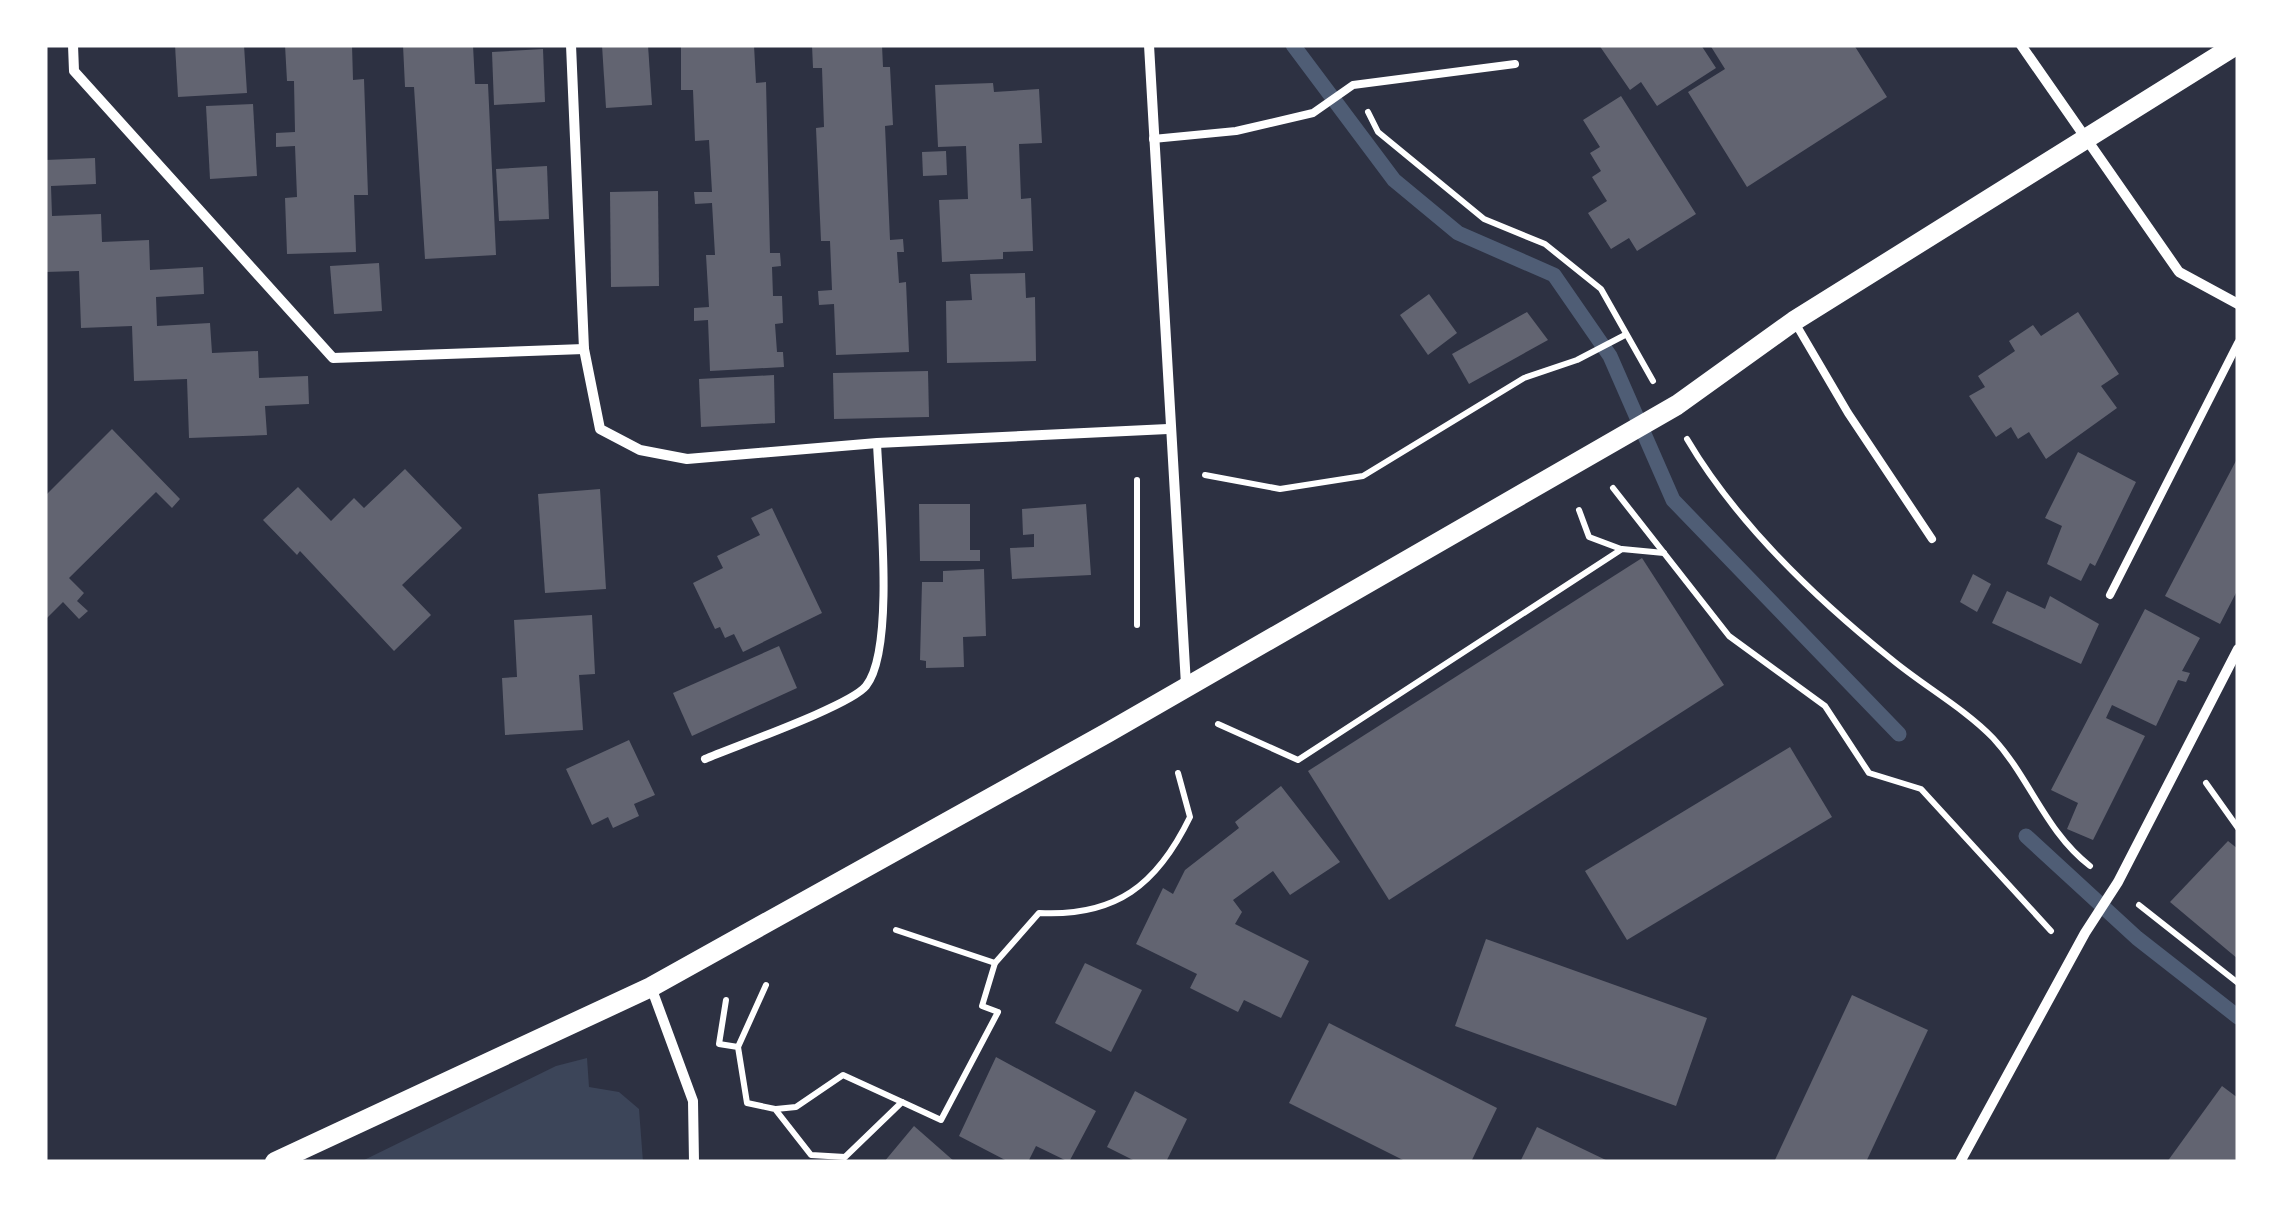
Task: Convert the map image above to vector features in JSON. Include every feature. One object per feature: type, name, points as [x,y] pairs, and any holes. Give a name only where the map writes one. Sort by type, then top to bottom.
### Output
[{"type":"main road","points":[[275,1162],[651,987],[1600,452],[1670,401],[2236,45]]},
{"type":"street","points":[[73,45],[74,71],[333,358],[584,349]]},
{"type":"street","points":[[571,45],[584,349],[600,429],[640,450],[688,459],[877,443],[1168,428]]},
{"type":"street","points":[[1149,45],[1168,428],[1186,685]]},
{"type":"street","points":[[2021,45],[2179,272],[2238,304]]},
{"type":"street","points":[[1960,1162],[2074,952],[2118,882],[2238,649]]},
{"type":"street","points":[[651,987],[693,1101],[694,1162]]},
{"type":"lane","points":[[1153,139],[1236,131],[1313,113],[1353,85],[1515,64]]},
{"type":"lane","points":[[1794,322],[1848,414],[1932,538]]},
{"type":"lane","points":[[2110,595],[2238,343]]},
{"type":"lane","points":[[705,759],[864,689],[880,662],[883,621],[877,443]]},
{"type":"path","points":[[1353,85],[1378,132],[1484,220],[1545,244],[1601,289],[1670,401]]},
{"type":"path","points":[[1206,475],[1280,488],[1363,476],[1524,378],[1577,360],[1626,334]]},
{"type":"path","points":[[1680,428],[1717,491],[1886,656],[1993,738],[2054,832],[2094,870]]},
{"type":"path","points":[[1136,625],[1137,480]]},
{"type":"path","points":[[1613,488],[1729,636],[1825,706],[1869,773],[1921,789],[2029,912],[2074,952]]},
{"type":"path","points":[[1579,510],[1589,537],[1622,549],[1664,553]]},
{"type":"path","points":[[1218,724],[1298,760],[1622,549]]},
{"type":"path","points":[[766,985],[738,1047],[747,1103],[775,1110],[796,1107],[843,1075],[941,1120],[998,1012],[982,1006],[995,963],[1039,913],[1086,910],[1138,891],[1176,847],[1190,817],[1178,773]]},
{"type":"path","points":[[2206,783],[2238,828]]},
{"type":"path","points":[[2124,894],[2238,983]]},
{"type":"path","points":[[896,930],[995,963]]},
{"type":"path","points":[[726,1000],[718,1044],[738,1047]]},
{"type":"path","points":[[775,1110],[811,1154],[845,1157],[902,1102]]},
{"type":"shaded area","points":[[587,1058],[589,1087],[619,1092],[639,1109],[643,1162],[360,1162],[556,1066]]},
{"type":"building","points":[[175,45],[244,45],[247,93],[178,97]]},
{"type":"building","points":[[285,45],[352,45],[353,80],[364,79],[368,195],[354,195],[356,252],[287,254],[285,198],[297,197],[295,146],[276,147],[276,133],[295,132],[294,81],[287,81]]},
{"type":"building","points":[[403,45],[473,45],[475,84],[488,84],[496,255],[425,259],[414,87],[405,87]]},
{"type":"building","points":[[602,45],[648,45],[652,105],[606,108]]},
{"type":"building","points":[[681,45],[754,45],[756,83],[766,82],[770,253],[780,253],[781,266],[772,267],[773,296],[782,296],[783,323],[775,324],[777,352],[783,352],[784,367],[710,371],[708,320],[694,321],[694,308],[709,307],[706,255],[715,255],[712,203],[695,204],[694,192],[712,192],[709,140],[695,141],[693,90],[681,90]]},
{"type":"building","points":[[812,45],[882,45],[883,67],[890,67],[893,125],[885,126],[890,240],[903,239],[904,252],[897,252],[899,283],[906,282],[909,352],[836,355],[834,304],[819,305],[818,291],[832,290],[830,241],[821,241],[816,128],[824,127],[822,68],[813,68]]},
{"type":"building","points":[[1599,45],[1701,45],[1716,68],[1657,106],[1641,82],[1630,90]]},
{"type":"building","points":[[1710,45],[1854,45],[1887,97],[1747,187],[1688,92],[1725,69]]},
{"type":"building","points":[[543,49],[545,102],[494,105],[492,52]]},
{"type":"building","points":[[993,83],[994,92],[1039,89],[1042,143],[1019,144],[1021,199],[1031,198],[1033,251],[1003,252],[1003,259],[942,262],[939,200],[968,199],[966,146],[938,147],[935,85]]},
{"type":"building","points":[[1621,96],[1696,214],[1637,251],[1629,238],[1611,249],[1588,213],[1607,201],[1592,177],[1601,171],[1590,153],[1600,147],[1583,120]]},
{"type":"building","points":[[253,104],[257,176],[210,179],[206,106]]},
{"type":"building","points":[[946,151],[947,175],[923,176],[922,152]]},
{"type":"building","points":[[95,158],[96,184],[51,186],[52,216],[101,214],[102,242],[149,240],[150,270],[203,267],[204,294],[156,297],[157,326],[210,323],[212,353],[258,351],[259,378],[308,376],[309,404],[265,406],[267,435],[189,438],[187,379],[134,381],[132,326],[81,328],[79,271],[45,272],[45,160]]},
{"type":"building","points":[[547,166],[549,219],[499,221],[496,169]]},
{"type":"building","points":[[658,191],[659,286],[611,287],[610,192]]},
{"type":"building","points":[[379,263],[382,311],[334,314],[330,266]]},
{"type":"building","points":[[1025,273],[1026,298],[1035,297],[1036,361],[947,363],[946,301],[972,300],[970,274]]},
{"type":"building","points":[[1429,294],[1457,333],[1428,355],[1400,315]]},
{"type":"building","points":[[1527,312],[1548,340],[1469,384],[1452,354]]},
{"type":"building","points":[[2078,312],[2119,374],[2101,386],[2117,408],[2046,459],[2029,432],[2018,439],[2011,427],[1996,437],[1969,396],[1985,387],[1978,376],[2015,351],[2009,341],[2033,325],[2041,336]]},
{"type":"building","points":[[928,371],[929,417],[834,419],[833,373]]},
{"type":"building","points":[[774,375],[775,423],[701,427],[699,379]]},
{"type":"building","points":[[112,429],[180,499],[172,508],[156,492],[69,578],[84,593],[77,601],[88,611],[79,619],[63,602],[45,620],[45,496]]},
{"type":"building","points":[[2078,452],[2136,482],[2095,566],[2090,563],[2081,581],[2047,564],[2062,526],[2045,518]]},
{"type":"building","points":[[2238,457],[2238,589],[2220,624],[2165,596]]},
{"type":"building","points":[[405,469],[462,528],[402,585],[431,615],[394,651],[300,551],[297,555],[263,520],[298,487],[331,521],[354,498],[364,508]]},
{"type":"building","points":[[600,489],[606,589],[545,593],[538,494]]},
{"type":"building","points":[[919,504],[970,504],[970,550],[980,550],[980,561],[920,561]]},
{"type":"building","points":[[1086,504],[1091,575],[1012,579],[1010,548],[1034,547],[1034,534],[1023,535],[1022,509]]},
{"type":"building","points":[[772,508],[822,613],[743,652],[734,634],[725,638],[720,627],[715,629],[693,583],[723,568],[717,556],[760,535],[751,518]]},
{"type":"building","points":[[1642,558],[1724,685],[1389,900],[1308,771]]},
{"type":"building","points":[[984,569],[986,636],[963,637],[964,667],[926,668],[926,661],[920,660],[922,582],[943,582],[943,571]]},
{"type":"building","points":[[1973,574],[1991,584],[1977,612],[1960,602]]},
{"type":"building","points":[[2007,591],[2045,609],[2050,596],[2099,624],[2081,664],[1992,623]]},
{"type":"building","points":[[2145,609],[2200,638],[2182,671],[2190,673],[2186,682],[2178,680],[2156,726],[2112,705],[2106,718],[2145,736],[2093,840],[2067,829],[2078,803],[2051,790]]},
{"type":"building","points":[[592,615],[595,674],[579,675],[583,730],[505,735],[502,678],[517,677],[514,620]]},
{"type":"building","points":[[779,646],[797,688],[692,736],[673,693]]},
{"type":"building","points":[[629,740],[655,795],[634,804],[639,816],[613,828],[608,817],[592,825],[566,769]]},
{"type":"building","points":[[1790,747],[1832,817],[1627,940],[1585,871]]},
{"type":"building","points":[[1281,786],[1340,862],[1290,895],[1273,871],[1233,900],[1242,912],[1235,924],[1309,961],[1281,1018],[1244,1000],[1238,1012],[1190,988],[1197,974],[1136,944],[1163,888],[1173,894],[1185,870],[1239,828],[1235,822]]},
{"type":"building","points":[[2228,841],[2238,849],[2238,959],[2170,902]]},
{"type":"building","points":[[1486,939],[1707,1018],[1676,1106],[1455,1026]]},
{"type":"building","points":[[1085,963],[1142,990],[1111,1052],[1055,1023]]},
{"type":"building","points":[[1852,995],[1928,1030],[1866,1162],[1774,1162]]},
{"type":"building","points":[[1329,1023],[1497,1108],[1471,1162],[1407,1162],[1289,1103]]},
{"type":"building","points":[[996,1057],[1096,1111],[1069,1162],[1036,1146],[1028,1162],[1009,1162],[959,1136]]},
{"type":"building","points":[[2222,1086],[2238,1098],[2238,1162],[2167,1162]]},
{"type":"building","points":[[1135,1091],[1187,1119],[1166,1162],[1137,1162],[1107,1147]]},
{"type":"building","points":[[914,1126],[955,1162],[884,1162]]},
{"type":"building","points":[[1537,1127],[1610,1162],[1520,1162]]},
{"type":"waterway","points":[[1293,45],[1394,180],[1458,233],[1554,275],[1610,356],[1673,500],[1899,734]]},
{"type":"waterway","points":[[2026,836],[2137,938],[2238,1017]]}]
